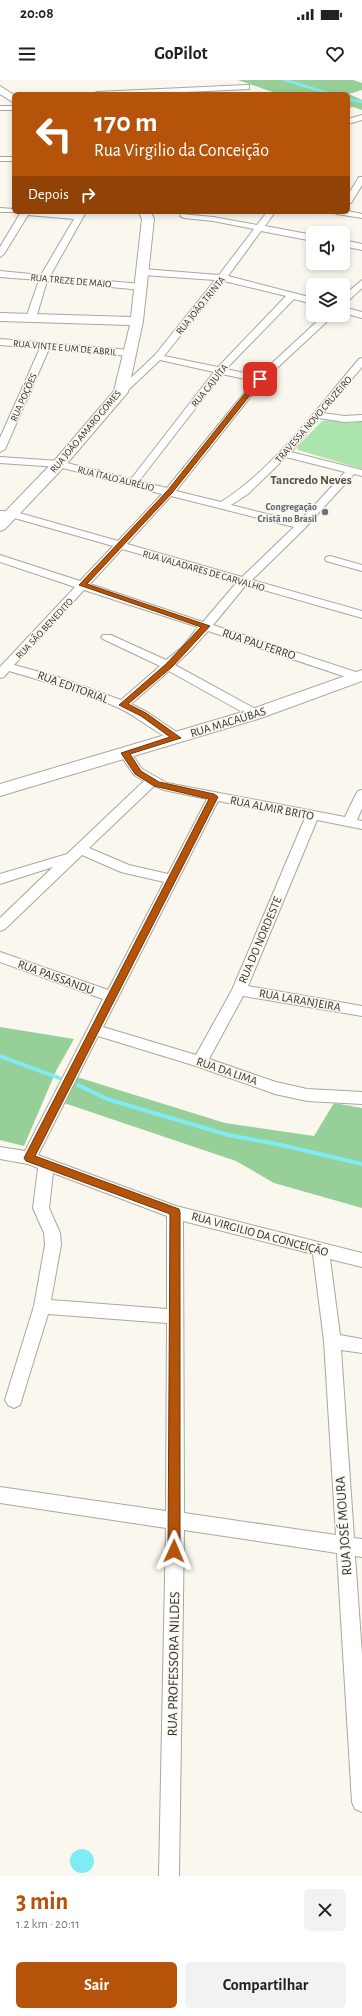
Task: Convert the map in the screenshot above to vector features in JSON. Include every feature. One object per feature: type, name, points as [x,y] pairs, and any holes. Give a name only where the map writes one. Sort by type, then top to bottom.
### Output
[{"type":"street","points":[[140,92],[246,87]]},
{"type":"street","points":[[0,89],[12,99]]},
{"type":"street","points":[[0,108],[12,102]]},
{"type":"street","points":[[350,122],[362,117]]},
{"type":"street","points":[[350,124],[362,127]]},
{"type":"street","points":[[0,159],[12,160]]},
{"type":"street","points":[[350,185],[360,184]]},
{"type":"street","points":[[350,198],[360,184]]},
{"type":"street","points":[[0,210],[12,211]]},
{"type":"street","points":[[0,254],[24,214]]},
{"type":"street","points":[[31,318],[44,278],[80,215],[62,214]]},
{"type":"street","name":"RUA JOÃO AMARO GOMES","points":[[0,526],[6,514],[59,464],[121,392],[137,321],[142,287],[148,219],[146,214]]},
{"type":"street","name":"RUA JOÃO TRINTA","points":[[121,392],[158,357],[222,278],[270,214]]},
{"type":"street","points":[[350,214],[362,216]]},
{"type":"street","points":[[184,216],[260,227],[306,237]]},
{"type":"street","points":[[350,244],[362,247]]},
{"type":"street","points":[[143,272],[222,278],[306,299]]},
{"type":"street","name":"RUA TREZE DE MAIO","points":[[0,274],[142,287]]},
{"type":"street","points":[[350,294],[362,283]]},
{"type":"street","name":"RUA CAJUÍTA","points":[[133,483],[220,370],[292,295]]},
{"type":"street","points":[[350,312],[362,315]]},
{"type":"street","points":[[0,317],[137,321]]},
{"type":"street","name":"RUA SÃO BENEDITO","points":[[4,671],[170,491],[260,379],[321,322]]},
{"type":"street","name":"RUA VINTE E UM DE ABRIL","points":[[0,342],[130,353]]},
{"type":"street","name":"RUA POÇÕES","points":[[0,448],[46,345]]},
{"type":"street","points":[[158,357],[260,379]]},
{"type":"street","name":"TRAVESSA NOVO CRUZEIRO","points":[[224,505],[244,492],[284,453],[362,361]]},
{"type":"street","points":[[352,374],[362,375]]},
{"type":"street","points":[[316,415],[362,418]]},
{"type":"street","points":[[284,453],[357,471]]},
{"type":"street","name":"RUA ÍTALO AURÉLIO","points":[[0,460],[59,464],[170,491],[301,526]]},
{"type":"street","points":[[123,705],[169,666],[206,626],[244,581],[357,471]]},
{"type":"street","name":"RUA VALADARES DE CARVALHO","points":[[6,514],[362,615]]},
{"type":"street","name":"RUA PAU FERRO","points":[[0,558],[360,676]]},
{"type":"street","points":[[330,559],[362,568]]},
{"type":"street","points":[[106,637],[169,666],[255,714]]},
{"type":"street","name":"RUA EDITORIAL","points":[[4,671],[54,680],[123,705],[143,714],[177,738]]},
{"type":"street","name":"RUA MACAÚBAS","points":[[0,790],[255,714],[360,676]]},
{"type":"street","name":"RUA ALMIR BRITO","points":[[125,753],[138,772],[151,781],[164,786],[362,825]]},
{"type":"street","points":[[0,926],[151,781]]},
{"type":"street","points":[[349,823],[362,794]]},
{"type":"street","points":[[29,1158],[94,1030],[149,928],[214,797]]},
{"type":"street","name":"RUA DO NORDESTE","points":[[200,1062],[239,990],[313,815]]},
{"type":"street","points":[[0,880],[76,853],[126,869],[172,879]]},
{"type":"street","name":"RUA PAISSANDU","points":[[0,957],[112,997]]},
{"type":"street","name":"RUA LARANJEIRA","points":[[239,990],[362,1011]]},
{"type":"street","name":"RUA DA LIMA","points":[[94,1030],[200,1062],[275,1088],[307,1095],[362,1098]]},
{"type":"street","name":"RUA VIRGILIO DA CONCEIÇÃO","points":[[0,1153],[29,1158],[175,1212],[362,1260]]},
{"type":"street","points":[[14,1400],[42,1306],[53,1245],[52,1233],[41,1208],[46,1164]]},
{"type":"street","name":"RUA PROFESSORA NILDES","points":[[169,1876],[175,1520],[175,1212]]},
{"type":"street","name":"RUA JOSÉ MOURA","points":[[321,1250],[353,1546],[362,1802]]},
{"type":"street","points":[[42,1306],[175,1317]]},
{"type":"street","points":[[332,1341],[362,1346]]},
{"type":"street","points":[[0,1495],[353,1546]]},
{"type":"green space","points":[[238,80],[353,80],[362,83],[362,90],[350,94],[350,92],[272,92]]},
{"type":"green space","points":[[350,94],[362,100],[362,110],[350,108]]},
{"type":"green space","points":[[330,420],[350,423],[362,421],[362,469],[298,450],[297,447],[322,421]]},
{"type":"green space","points":[[0,1027],[74,1039],[56,1071],[24,1146],[0,1140]]},
{"type":"green space","points":[[77,1077],[225,1123],[314,1136],[334,1103],[362,1108],[362,1208],[274,1183],[236,1161],[64,1103]]},
{"type":"water","points":[[77,1849],[87,1849],[94,1856],[94,1866],[87,1873],[77,1873],[70,1866],[70,1856]]},
{"type":"waterway","points":[[285,80],[324,92]]},
{"type":"waterway","points":[[350,99],[362,102]]},
{"type":"waterway","points":[[0,1056],[59,1078]]},
{"type":"waterway","points":[[78,1085],[107,1099],[228,1135],[277,1144],[362,1164]]},
{"type":"place","name":"Congregação Cristã no Brasil","points":[[325,512]]},
{"type":"district","name":"Tancredo Neves","points":[[311,479]]},
{"type":"route","points":[[174,1551],[175,1212],[29,1158],[149,928],[214,797],[157,784],[138,772],[125,753],[177,738],[143,714],[123,705],[169,666],[206,626],[83,585],[170,491],[260,379]]}]
